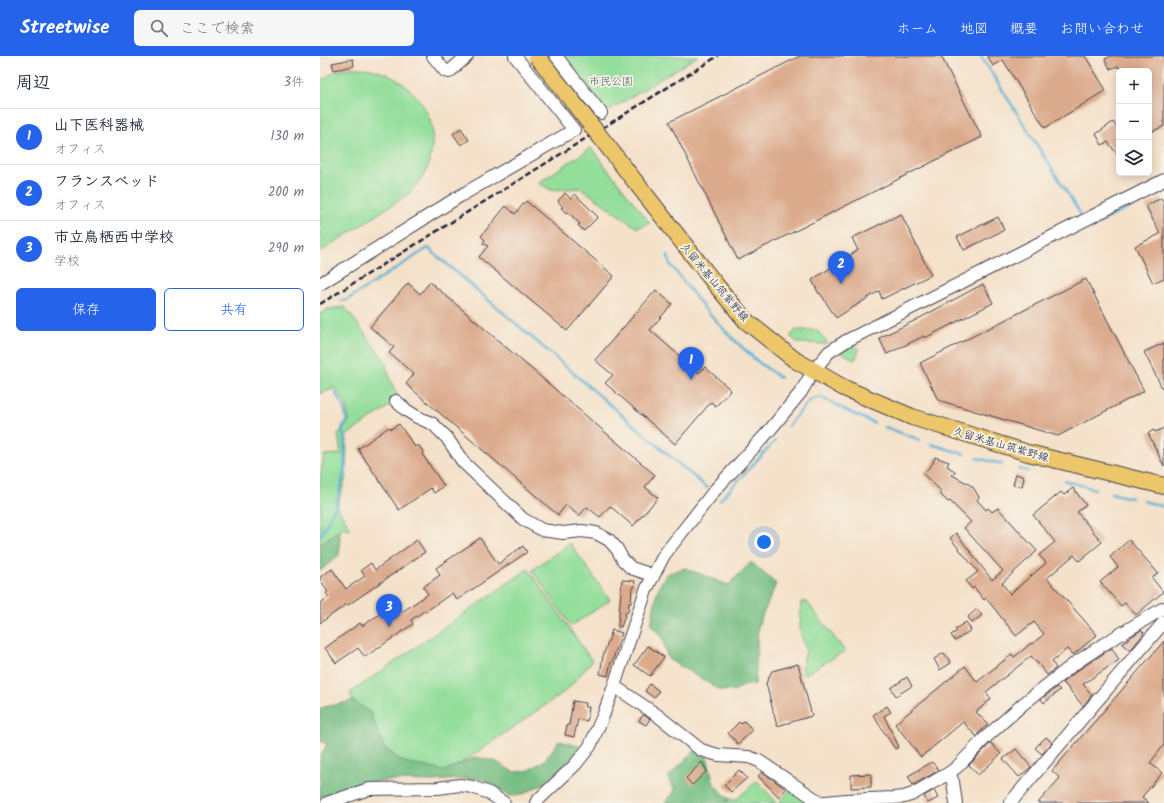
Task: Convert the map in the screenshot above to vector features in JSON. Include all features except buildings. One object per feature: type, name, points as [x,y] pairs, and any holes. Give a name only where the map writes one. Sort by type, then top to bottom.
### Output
[{"type":"main road","name":"久留米基山筑紫野線","points":[[537,56],[716,285],[746,321],[795,360],[844,388],[912,417],[1028,453],[1164,486]]},
{"type":"street","points":[[433,56],[445,71],[449,72],[467,56]]},
{"type":"street","points":[[320,284],[460,196],[574,130],[516,56]]},
{"type":"street","points":[[556,56],[601,113]]},
{"type":"street","points":[[536,803],[576,765],[590,746],[614,686],[646,590],[664,555],[716,490],[769,431],[801,392],[814,370],[829,352],[1164,180]]},
{"type":"street","points":[[396,401],[417,417],[433,424],[447,438],[463,462],[523,519],[542,530],[563,533],[582,531],[596,533],[609,540],[623,560],[631,568],[646,573],[652,577]]},
{"type":"street","points":[[614,686],[657,715],[701,750],[718,755],[749,757],[759,761],[821,802],[904,797],[913,794],[957,767],[1022,704],[1074,664],[1164,608]]},
{"type":"street","points":[[1010,803],[1164,622]]},
{"type":"street","points":[[949,773],[953,782],[956,803]]},
{"type":"street","points":[[327,803],[345,796],[369,790],[438,788],[460,785],[472,787],[489,793],[504,803]]},
{"type":"green space","name":"市民公園","points":[[563,56],[698,56],[605,113]]},
{"type":"green space","points":[[351,68],[368,69],[389,75],[398,80],[414,94],[426,111],[432,125],[433,138],[431,153],[426,171],[410,193],[320,252],[320,81],[334,72]]},
{"type":"green space","points":[[591,148],[650,223],[637,228],[581,188],[551,190],[538,183]]},
{"type":"green space","points":[[345,307],[385,361],[391,382],[397,394],[391,405],[347,435],[346,477],[337,507],[351,529],[340,529],[320,544],[320,478],[324,455],[341,454],[338,434],[349,421],[346,404],[335,388],[320,394],[320,314],[328,309]]},
{"type":"green space","points":[[796,330],[817,330],[828,343],[798,343],[790,336]]},
{"type":"green space","points":[[855,344],[859,350],[855,360],[841,352]]},
{"type":"green space","points":[[340,529],[339,555],[320,571],[320,545]]},
{"type":"green space","points":[[570,543],[610,600],[571,626],[532,570]]},
{"type":"green space","points":[[751,562],[776,584],[758,626],[755,684],[746,685],[733,691],[720,690],[668,659],[662,637],[651,625],[657,591],[666,574],[685,568],[728,585]]},
{"type":"green space","points":[[528,569],[592,661],[567,690],[463,762],[444,771],[404,762],[384,748],[370,712],[353,701],[350,693]]},
{"type":"green space","points":[[801,602],[807,602],[845,651],[804,675],[802,666],[806,651],[800,630]]},
{"type":"green space","points":[[353,701],[370,712],[384,748],[404,762],[444,771],[476,757],[497,762],[513,772],[527,771],[545,760],[559,741],[579,746],[567,764],[543,784],[523,794],[510,796],[482,779],[433,781],[388,780],[350,786],[320,797],[320,755],[327,744],[320,741],[320,708]]},
{"type":"green space","points":[[694,751],[707,756],[714,784],[729,799],[726,803],[665,803],[675,791],[668,777]]},
{"type":"green space","points":[[757,781],[777,803],[726,803],[729,799],[737,799]]},
{"type":"green space","points":[[792,788],[819,803],[779,803]]},
{"type":"waterway","points":[[981,56],[1080,213]]},
{"type":"waterway","points":[[1088,225],[1093,226],[1164,190]]},
{"type":"waterway","points":[[340,300],[345,301],[428,248],[707,488]]},
{"type":"waterway","points":[[668,255],[670,264],[704,308],[730,336],[757,361],[780,378]]},
{"type":"waterway","points":[[320,537],[334,509],[343,479],[345,448],[342,428],[347,421],[344,408],[335,392]]},
{"type":"waterway","points":[[788,426],[810,400],[821,397],[874,423]]},
{"type":"waterway","points":[[885,427],[920,440]]},
{"type":"waterway","points":[[720,500],[775,441]]},
{"type":"waterway","points":[[931,444],[964,454]]},
{"type":"waterway","points":[[977,458],[1002,464]]},
{"type":"waterway","points":[[1018,469],[1028,471]]},
{"type":"waterway","points":[[1065,481],[1095,489]]},
{"type":"waterway","points":[[1111,493],[1131,498]]},
{"type":"waterway","points":[[1144,501],[1164,507]]},
{"type":"railway","points":[[320,304],[718,56]]},
{"type":"place","name":"フランスベッド","points":[[841,284]]},
{"type":"place","name":"山下医科器械","points":[[691,380]]},
{"type":"place","name":"市立鳥栖西中学校","points":[[389,627]]}]
